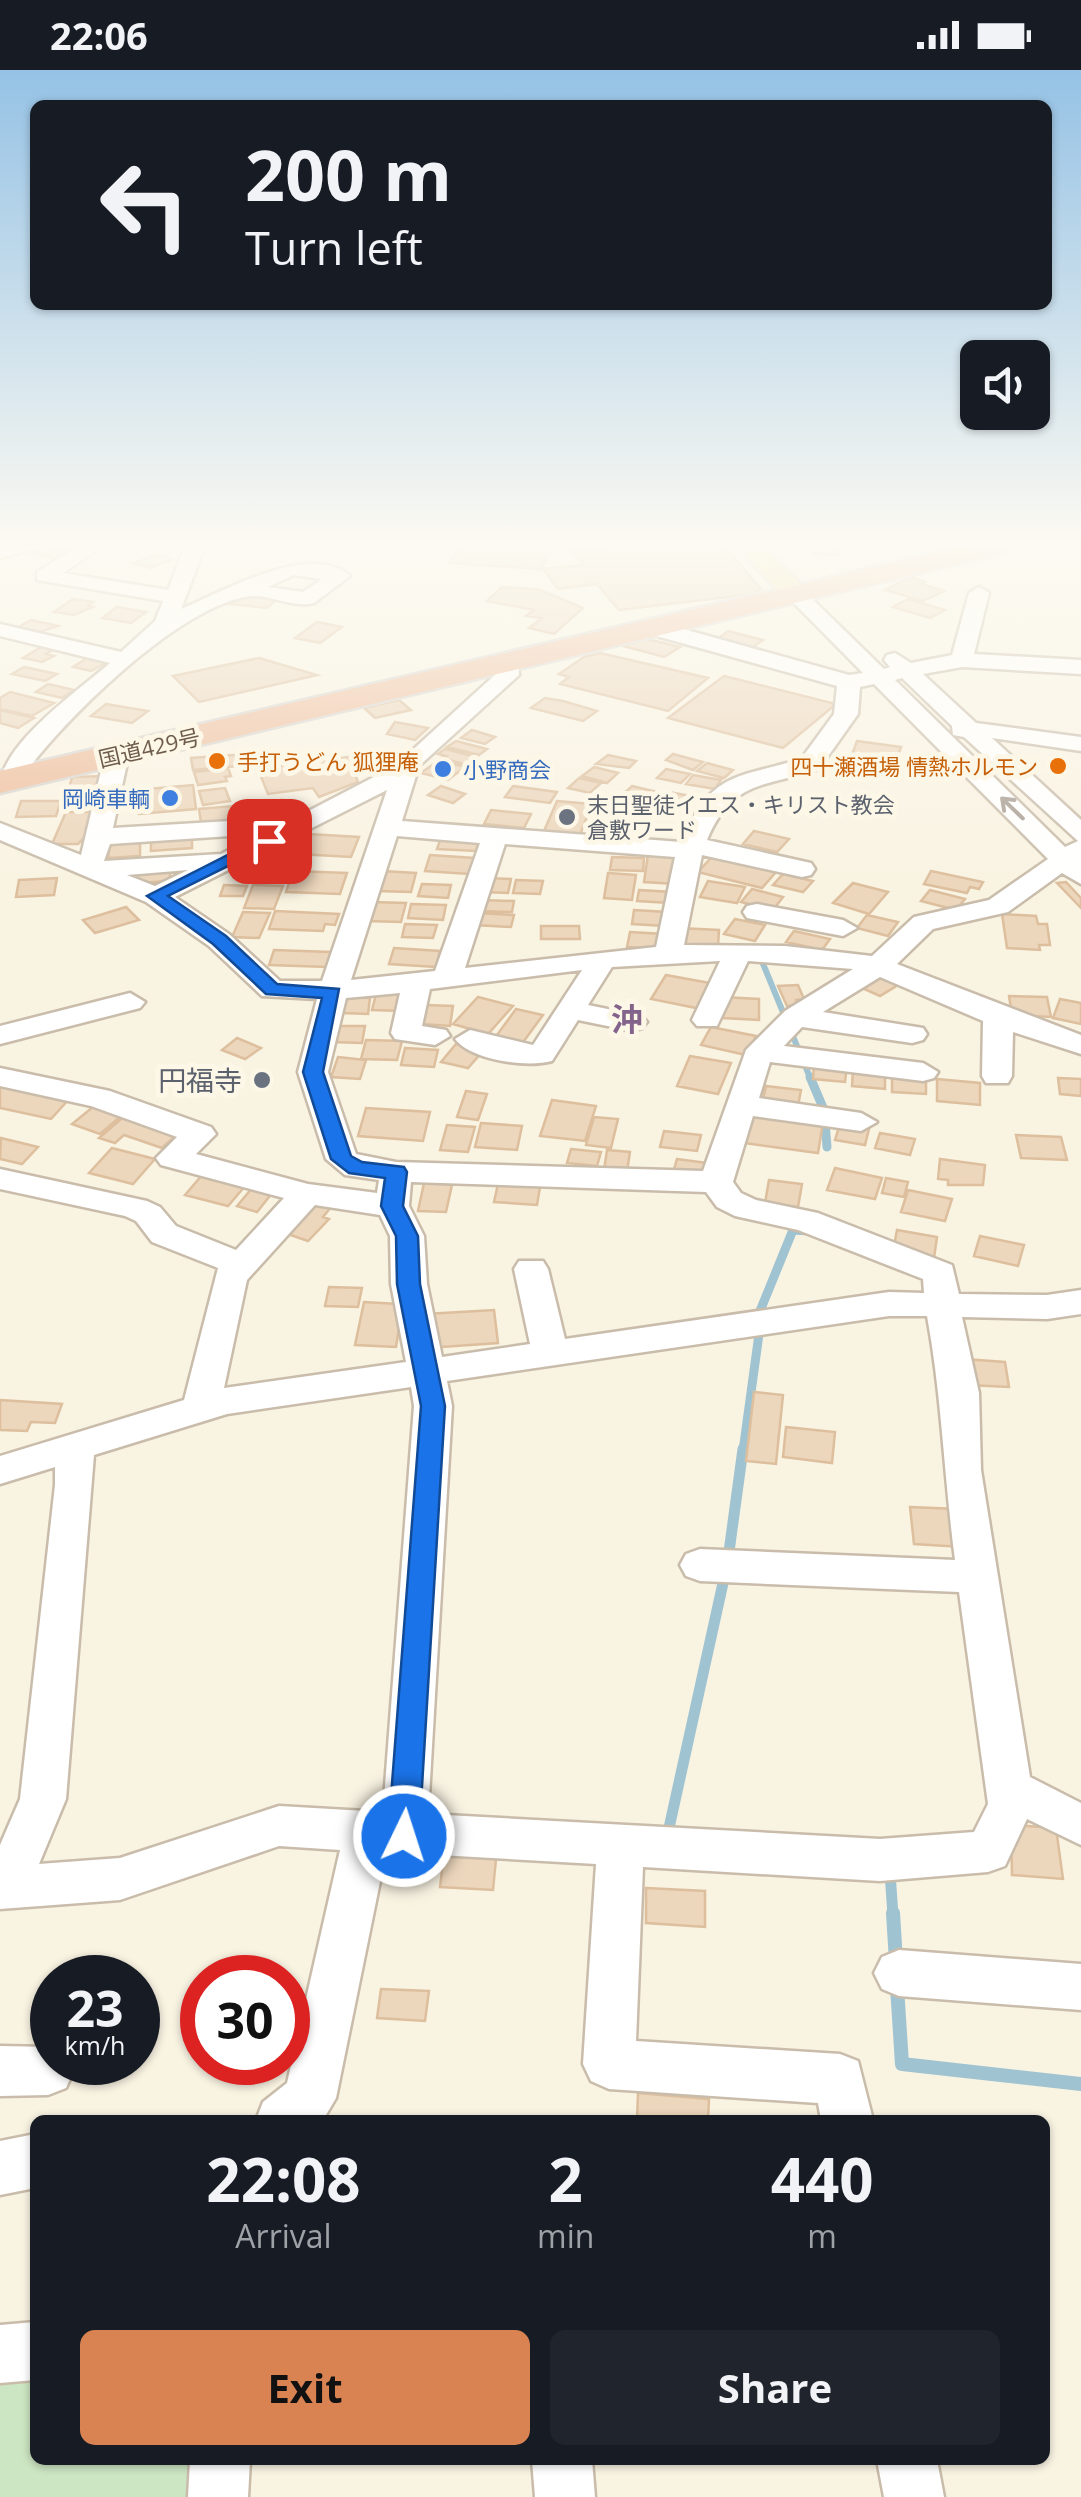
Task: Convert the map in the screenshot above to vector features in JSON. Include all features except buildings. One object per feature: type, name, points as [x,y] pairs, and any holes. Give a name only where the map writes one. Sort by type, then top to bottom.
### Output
[{"type":"highway","name":"国道429号","points":[[3,781],[522,659]]},
{"type":"street","points":[[3,781],[23,754],[122,659]]},
{"type":"street","points":[[767,659],[849,682],[962,660],[1081,667]]},
{"type":"street","points":[[716,1182],[760,1052],[794,1035],[924,923],[998,906],[1076,862],[862,659]]},
{"type":"street","points":[[892,659],[1081,834]]},
{"type":"street","points":[[156,896],[406,770],[458,715],[508,675],[507,663]]},
{"type":"street","points":[[669,953],[691,848],[707,814],[738,785],[756,776],[810,764],[846,714],[849,682]]},
{"type":"street","points":[[936,733],[968,729],[1081,744]]},
{"type":"street","points":[[90,870],[118,754]]},
{"type":"street","points":[[288,2115],[310,2098],[386,1834],[433,1406],[409,1284],[407,1236],[394,1189],[342,1159],[313,1072],[334,989],[406,770]]},
{"type":"street","points":[[98,837],[302,824]]},
{"type":"street","points":[[386,828],[691,848],[802,869]]},
{"type":"street","points":[[0,831],[156,896],[220,940],[272,990],[334,989],[669,953],[750,955],[878,966],[998,1017],[1081,1045]]},
{"type":"street","points":[[435,1036],[406,1033],[441,977],[495,836]]},
{"type":"street","points":[[90,870],[236,858]]},
{"type":"street","points":[[756,912],[842,928]]},
{"type":"street","points":[[707,1020],[750,955],[789,918]]},
{"type":"street","points":[[470,1040],[491,1048],[541,1054],[602,960]]},
{"type":"street","points":[[0,1035],[130,1002]]},
{"type":"street","points":[[570,1010],[632,1022]]},
{"type":"street","points":[[998,1017],[998,1076]]},
{"type":"street","points":[[794,1035],[912,1034]]},
{"type":"street","points":[[794,1035],[923,1072]]},
{"type":"street","points":[[0,1077],[99,1098],[200,1134],[172,1158],[306,1194],[716,1182]]},
{"type":"street","points":[[740,1105],[861,1122]]},
{"type":"street","points":[[0,1179],[135,1208],[148,1214],[164,1234],[238,1264]]},
{"type":"street","points":[[0,1885],[120,1878],[280,1826],[880,1860],[988,1852],[1012,1804],[962,1470],[960,1393],[942,1305],[940,1272],[806,1221],[748,1209],[730,1200],[716,1182]]},
{"type":"street","points":[[201,1406],[230,1277],[306,1194]]},
{"type":"street","points":[[531,1269],[550,1352]]},
{"type":"street","points":[[0,1470],[201,1406],[426,1370],[889,1304],[1047,1308],[1081,1302]]},
{"type":"street","points":[[0,1885],[16,1865],[43,1799],[75,1485],[74,1446]]},
{"type":"street","points":[[717,1566],[978,1577]]},
{"type":"street","points":[[1009,1788],[1081,1825]]},
{"type":"street","points":[[621,1844],[609,2064],[840,2080],[846,2115]]},
{"type":"street","points":[[898,1972],[1081,1987]]},
{"type":"street","points":[[0,2168],[30,2162]]},
{"type":"street","points":[[0,2354],[30,2351]]},
{"type":"street","points":[[218,2497],[220,2465]]},
{"type":"street","points":[[562,2465],[564,2497]]},
{"type":"street","points":[[908,2465],[914,2497]]},
{"type":"green space","points":[[30,2369],[30,2465],[201,2465],[198,2497],[0,2497],[0,2371]]},
{"type":"waterway","points":[[761,959],[811,1080]]},
{"type":"waterway","points":[[810,1077],[824,1110],[827,1147]]},
{"type":"waterway","points":[[760,1311],[793,1230],[810,1231]]},
{"type":"waterway","points":[[743,1451],[759,1334]]},
{"type":"waterway","points":[[728,1559],[743,1449]]},
{"type":"waterway","points":[[667,1837],[725,1574]]},
{"type":"waterway","points":[[890,1872],[893,1916]]},
{"type":"waterway","points":[[893,1913],[896,1961]]},
{"type":"waterway","points":[[897,1987],[902,2064],[1081,2084]]},
{"type":"place","name":"手打うどん 狐狸庵","points":[[217,761]]},
{"type":"place","name":"四十瀬酒場 情熱ホルモン","points":[[1058,766]]},
{"type":"place","name":"小野商会","points":[[443,769]]},
{"type":"place","name":"岡崎車輌","points":[[170,798]]},
{"type":"place","name":"末日聖徒イエス・キリスト教会 倉敷ワード","points":[[567,817]]},
{"type":"place","name":"円福寺","points":[[262,1080]]},
{"type":"district","name":"沖","points":[[627,1018]]},
{"type":"route","points":[[269,841],[156,896],[220,940],[272,990],[332,992],[313,1072],[342,1159],[356,1168],[396,1172],[392,1206],[407,1236],[409,1284],[433,1406],[404,1836]]}]
